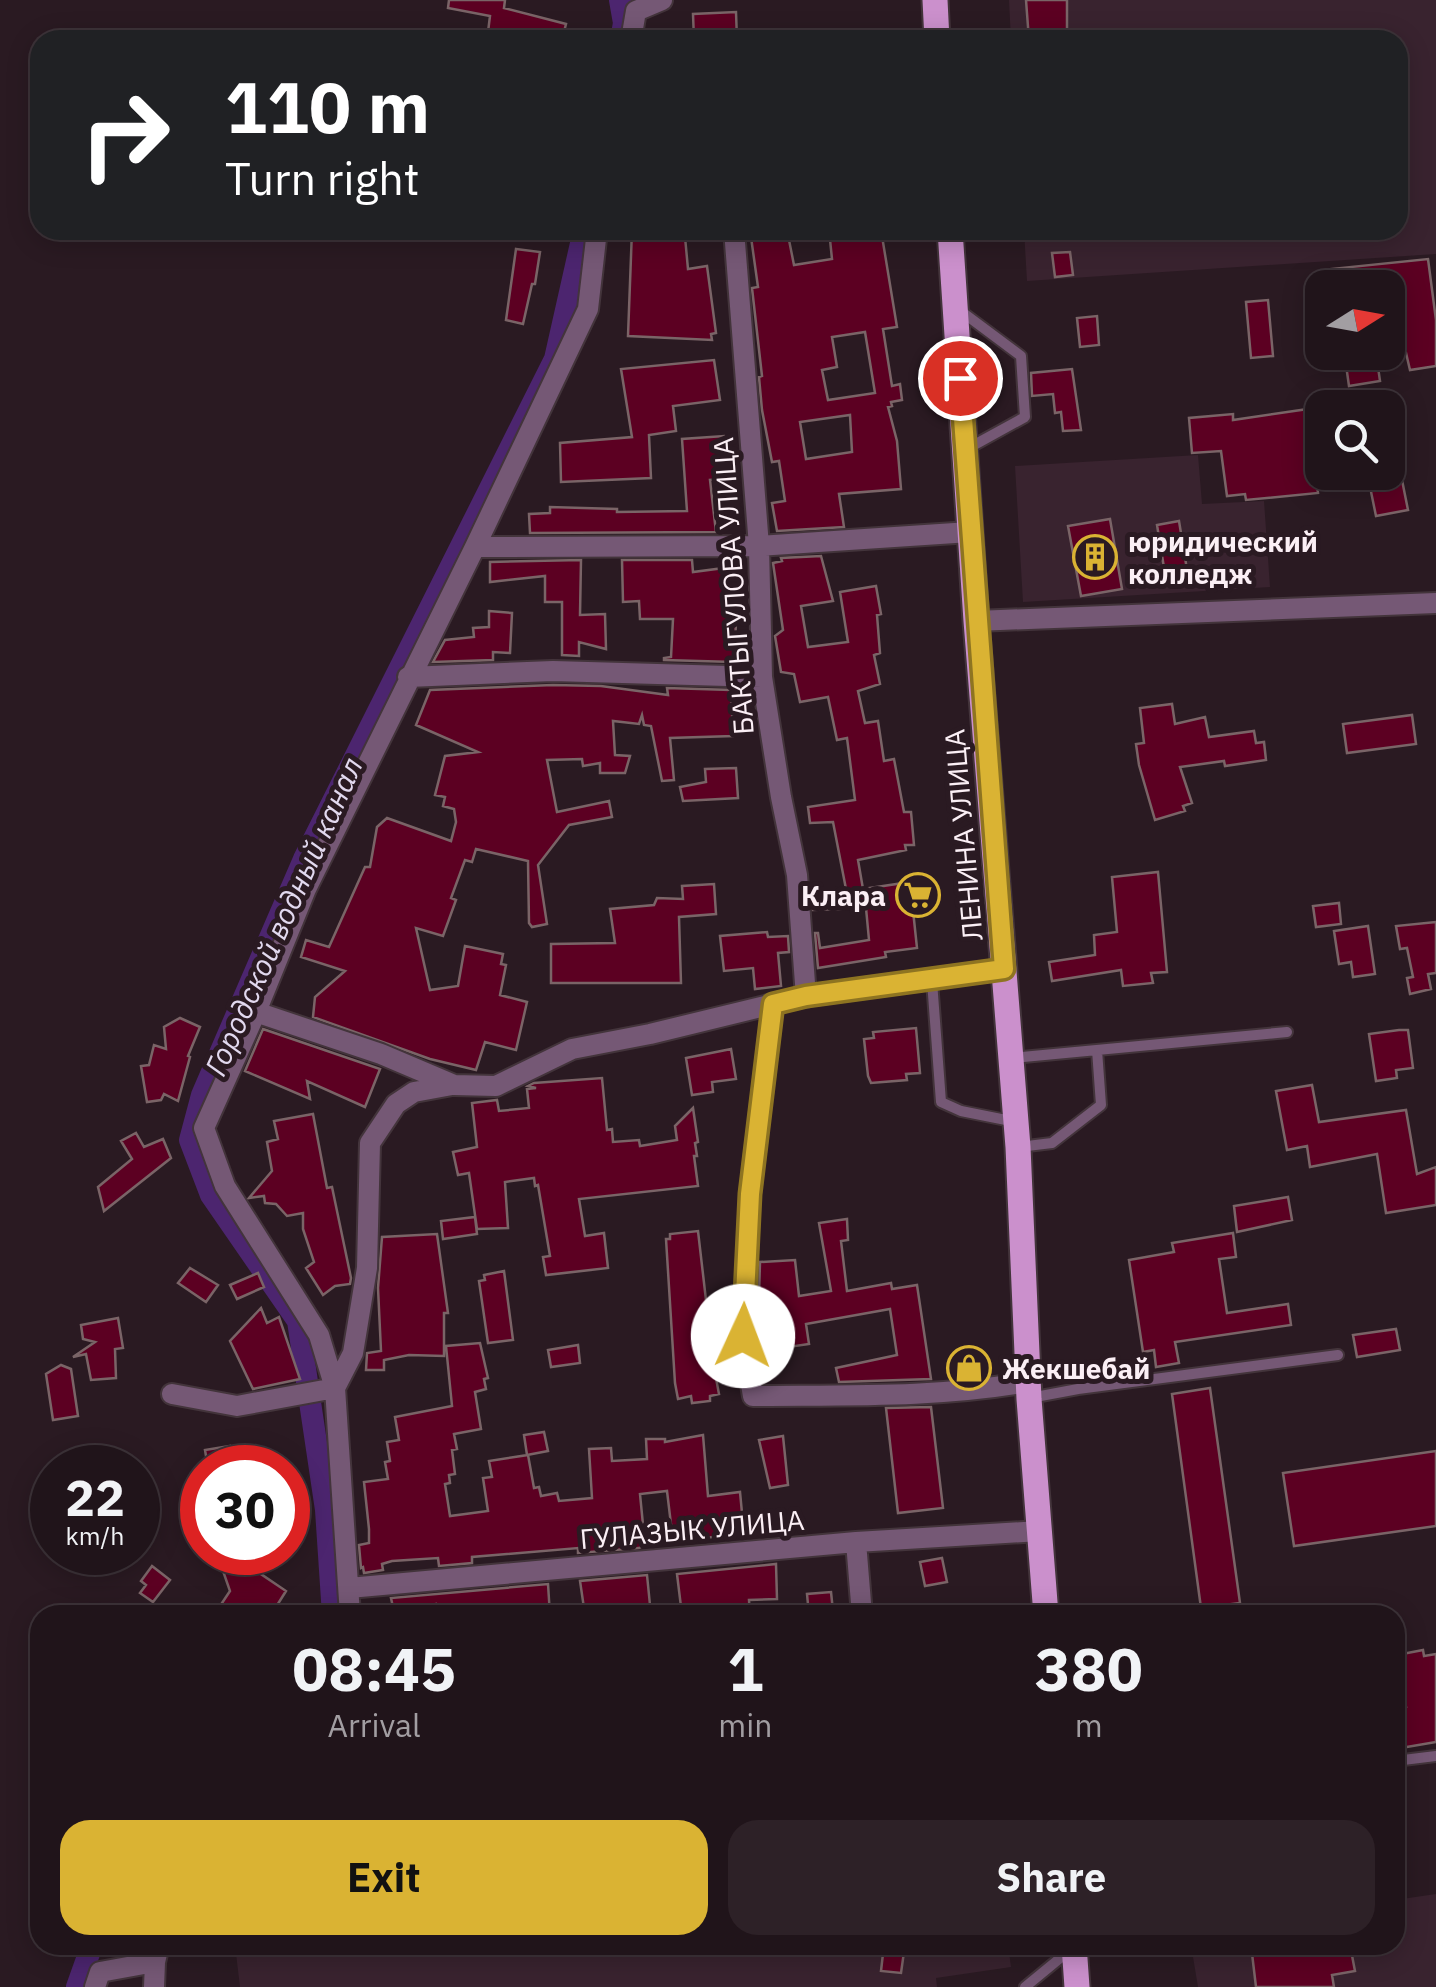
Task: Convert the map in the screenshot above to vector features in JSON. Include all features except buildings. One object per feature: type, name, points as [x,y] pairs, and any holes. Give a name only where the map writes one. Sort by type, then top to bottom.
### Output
[{"type":"main road","points":[[935,0],[936,30]]},
{"type":"main road","name":"ЛЕНИНА УЛИЦА","points":[[951,240],[1017,1135],[1028,1390],[1045,1605]]},
{"type":"main road","points":[[1075,1955],[1078,1987]]},
{"type":"street","points":[[633,30],[636,11],[662,0]]},
{"type":"street","points":[[349,1605],[334,1388],[319,1335],[225,1186],[204,1128],[306,890],[588,309],[596,240]]},
{"type":"street","name":"БАКТЫГУЛОВА УЛИЦА","points":[[735,240],[759,546],[762,677],[798,875],[806,997]]},
{"type":"street","points":[[475,547],[759,546],[970,532]]},
{"type":"street","points":[[976,621],[1436,603]]},
{"type":"street","points":[[408,677],[553,670],[762,677]]},
{"type":"street","points":[[334,1388],[352,1353],[367,1268],[370,1143],[396,1104],[414,1092],[454,1085],[496,1086],[572,1049],[806,997],[1004,969]]},
{"type":"street","points":[[773,1004],[750,1194],[743,1336],[754,1396],[1028,1390]]},
{"type":"street","points":[[256,1012],[382,1054],[454,1085]]},
{"type":"street","points":[[172,1394],[237,1406],[334,1388]]},
{"type":"street","name":"ГУЛАЗЫК УЛИЦА","points":[[348,1588],[856,1542],[1040,1530]]},
{"type":"street","points":[[856,1542],[861,1605]]},
{"type":"street","points":[[94,1987],[100,1972],[154,1955]]},
{"type":"street","points":[[154,1987],[157,1955]]},
{"type":"lane","points":[[954,306],[1021,356],[1025,417],[964,450]]},
{"type":"lane","points":[[932,981],[942,1102],[1017,1135],[1052,1143],[1102,1105],[1097,1050]]},
{"type":"lane","points":[[1011,1058],[1287,1032]]},
{"type":"lane","points":[[1028,1390],[1078,1389],[1338,1355]]},
{"type":"lane","points":[[1405,1760],[1436,1756]]},
{"type":"lane","points":[[1025,1987],[1063,1955]]},
{"type":"shaded area","points":[[1009,0],[1436,0],[1436,254],[1027,281],[1025,240],[1408,240],[1408,30],[1010,30]]},
{"type":"shaded area","points":[[1198,455],[1202,504],[1264,501],[1270,587],[1023,602],[1015,466]]},
{"type":"shaded area","points":[[1436,1894],[1436,1987],[1198,1987],[1193,1955],[1405,1955],[1405,1899]]},
{"type":"shaded area","points":[[236,1955],[1009,1955],[1011,1967],[936,1978],[937,1987],[240,1987]]},
{"type":"waterway","name":"Городской водный канал","points":[[620,0],[623,30]]},
{"type":"waterway","name":"Городской водный канал","points":[[332,1605],[326,1510],[298,1321],[211,1195],[190,1140],[202,1095],[304,859],[555,359],[582,240]]},
{"type":"waterway","name":"Городской водный канал","points":[[77,1987],[88,1955]]},
{"type":"place","name":"юридический колледж","points":[[1095,557]]},
{"type":"place","name":"Клара","points":[[918,895]]},
{"type":"place","name":"Жекшебай","points":[[969,1368]]},
{"type":"route","points":[[743,1336],[750,1194],[773,1004],[1004,969],[960,378]]}]
